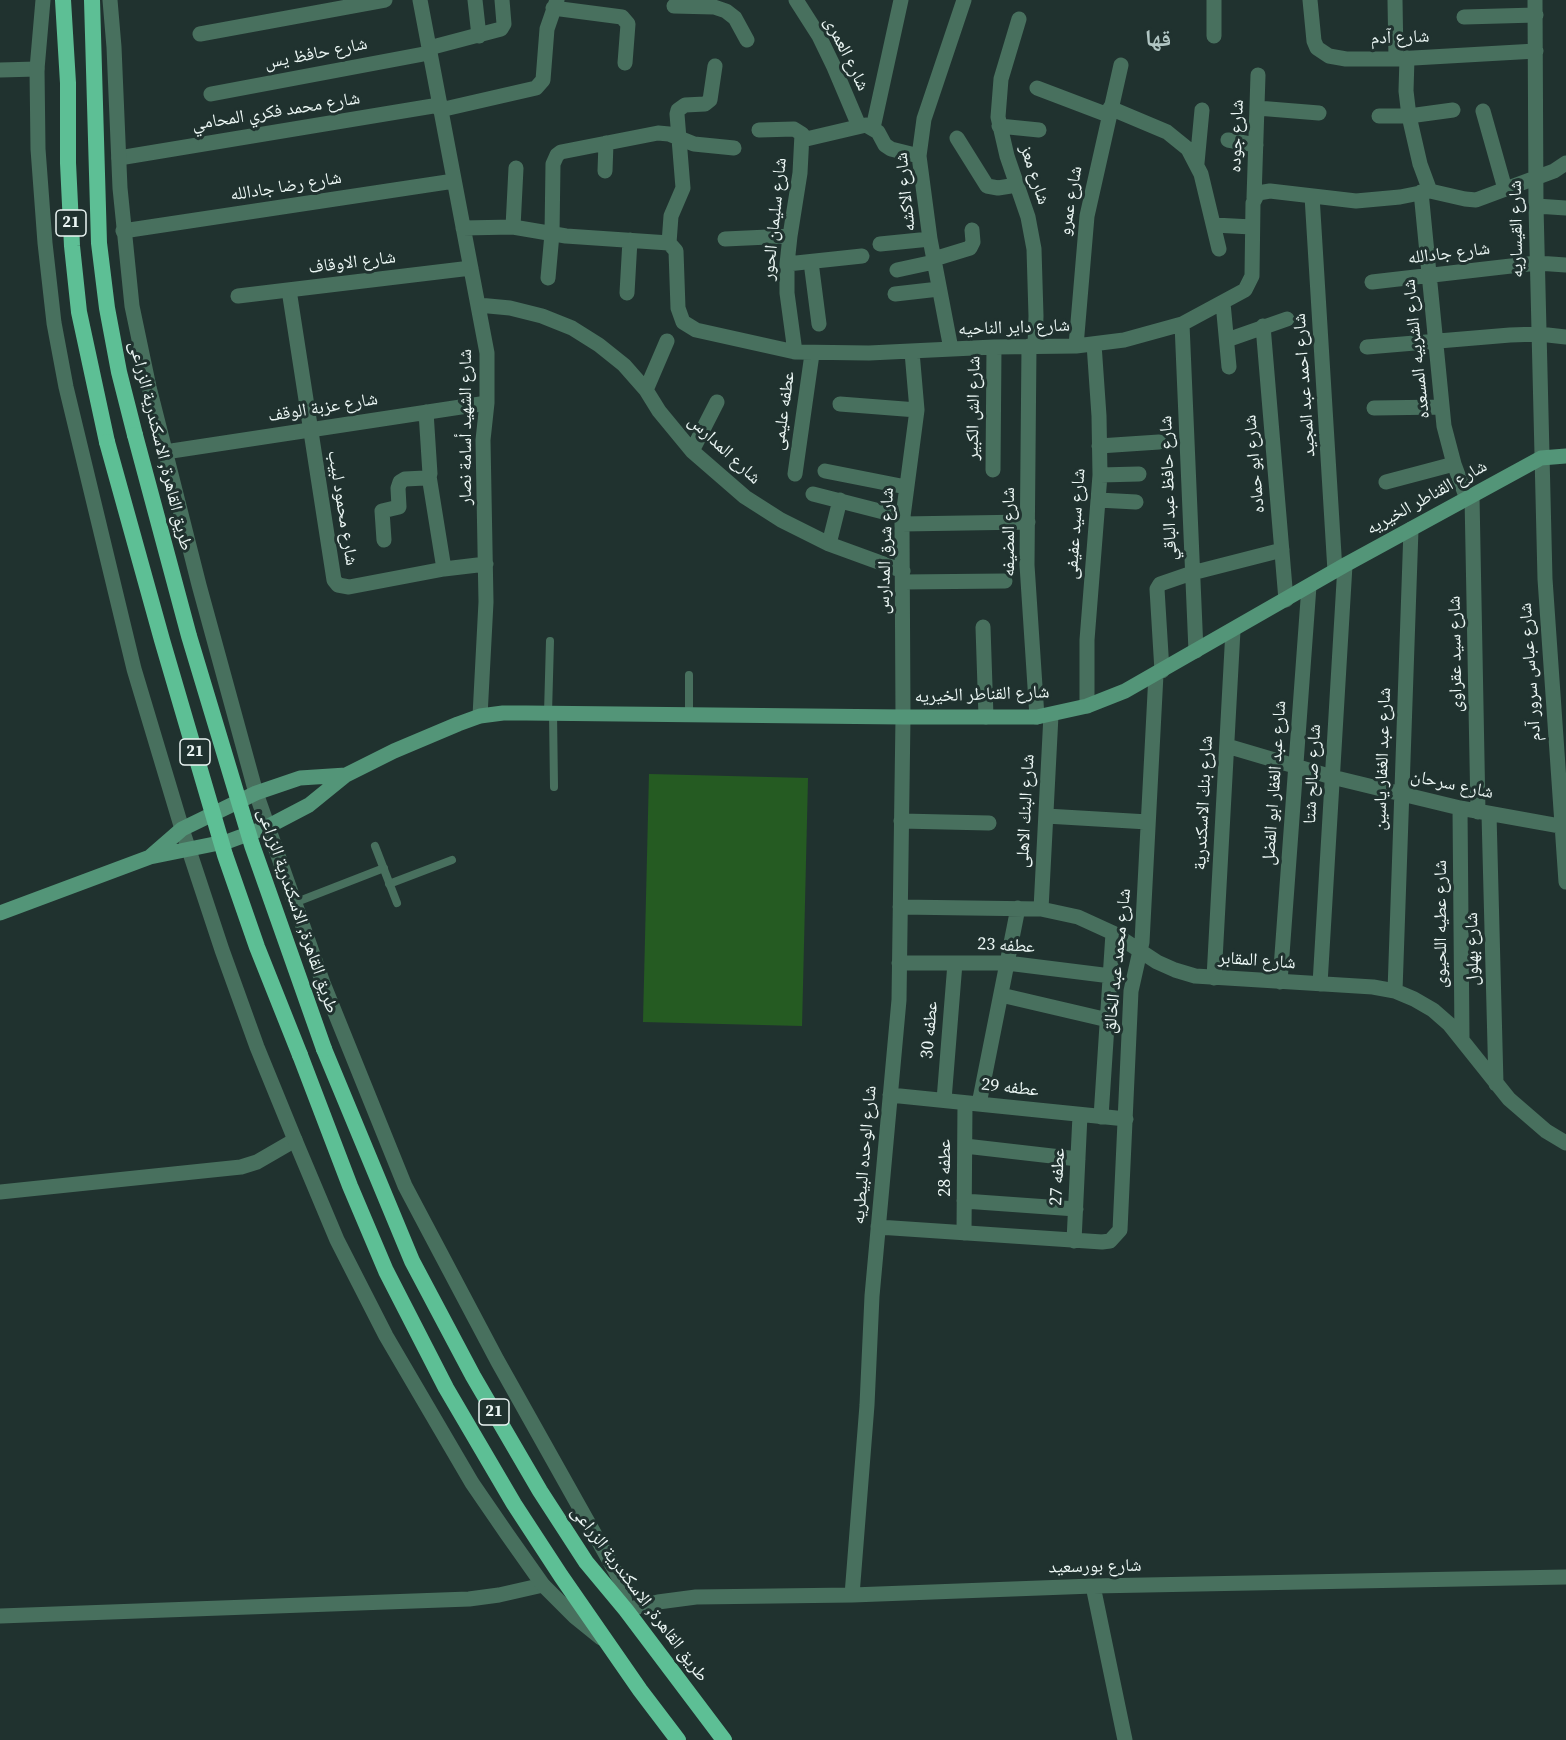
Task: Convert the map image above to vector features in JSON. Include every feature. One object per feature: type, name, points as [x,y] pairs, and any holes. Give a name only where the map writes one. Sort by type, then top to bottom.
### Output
[{"type":"highway","name":"21","points":[[63,0],[68,83],[68,163],[72,246],[79,312],[107,442],[162,640],[225,855],[257,947],[386,1271],[446,1388],[514,1504],[561,1576],[678,1740]]},
{"type":"highway","name":"طريق القاهرة, الاسكندرية الزراعى","points":[[92,0],[99,243],[107,308],[117,361],[189,636],[252,845],[324,1049],[412,1261],[473,1376],[540,1491],[586,1562],[626,1610],[724,1740]]},
{"type":"main road","name":"شارع القناطر الخيريه","points":[[150,857],[229,841],[267,827],[309,805],[346,775],[394,751],[480,716],[503,713],[551,713],[986,717],[1044,716],[1087,706],[1125,692],[1340,568],[1541,458],[1566,456]]},
{"type":"main road","name":"شارع القناطر الخيريه","points":[[150,857],[182,829],[256,793],[300,778],[346,775]]},
{"type":"main road","points":[[0,913],[150,857]]},
{"type":"street","points":[[44,0],[38,69],[38,148],[54,322],[66,387],[134,669],[182,829],[225,960],[295,1140],[337,1240],[386,1336],[472,1483],[543,1585],[574,1617],[610,1646]]},
{"type":"street","points":[[110,0],[123,231],[132,306],[165,452],[256,793],[323,983],[405,1186],[497,1360],[622,1583],[626,1610]]},
{"type":"street","points":[[200,34],[385,0]]},
{"type":"street","name":"شارع الشهيد أسامة نصار","points":[[420,0],[487,353],[487,403],[483,440],[485,640],[480,716]]},
{"type":"street","points":[[475,0],[479,36]]},
{"type":"street","name":"شارع حافظ يس","points":[[210,94],[429,51],[498,31],[503,27],[502,0]]},
{"type":"street","name":"شارع العمرى","points":[[796,0],[819,36],[866,127],[878,132],[885,145],[891,149],[919,156]]},
{"type":"street","points":[[802,140],[866,127],[901,0]]},
{"type":"street","name":"شارع الاكشه","points":[[951,349],[930,239],[919,156],[924,119],[964,0]]},
{"type":"street","points":[[1214,0],[1214,36]]},
{"type":"street","name":"شارع آدم","points":[[1310,0],[1314,41],[1322,53],[1346,59],[1536,51]]},
{"type":"street","name":"شارع الشربيه المسعده","points":[[1395,0],[1409,116],[1426,191],[1430,276],[1444,426],[1454,464],[1470,497]]},
{"type":"street","points":[[674,6],[716,3],[735,18],[747,40]]},
{"type":"street","points":[[555,4],[622,17],[626,20],[628,27],[625,63]]},
{"type":"street","name":"شارع محمد فكري المحامي","points":[[119,158],[440,107],[536,88],[543,80],[548,29],[555,4]]},
{"type":"street","points":[[1464,17],[1535,7]]},
{"type":"street","name":"شارع القيساريه","points":[[1535,7],[1535,178],[1541,458]]},
{"type":"street","name":"شارع معز","points":[[1019,19],[1001,79],[998,98],[999,126],[1028,217],[1034,249],[1036,316],[1032,346]]},
{"type":"street","name":"شارع عمرو","points":[[1076,346],[1087,216],[1121,65]]},
{"type":"street","points":[[463,228],[513,227],[552,234],[669,243],[671,216],[683,188],[678,110],[685,105],[705,104],[710,100],[715,66]]},
{"type":"street","points":[[0,70],[38,69]]},
{"type":"street","name":"شارع جوده","points":[[1254,198],[1258,75]]},
{"type":"street","points":[[1037,88],[1167,132],[1188,149],[1197,163],[1219,249]]},
{"type":"street","points":[[1257,108],[1319,113]]},
{"type":"street","points":[[1197,163],[1202,110]]},
{"type":"street","points":[[1379,116],[1409,116],[1453,110]]},
{"type":"street","points":[[1482,111],[1505,189]]},
{"type":"street","points":[[999,126],[1039,130]]},
{"type":"street","name":"شارع سليمان الحور","points":[[759,130],[797,129],[802,134],[800,172],[787,264],[795,352]]},
{"type":"street","points":[[548,278],[554,159],[557,155],[566,150],[658,133],[679,137],[694,144],[734,148]]},
{"type":"street","points":[[957,138],[987,186],[998,188],[1017,185]]},
{"type":"street","points":[[1228,140],[1256,146]]},
{"type":"street","points":[[605,171],[606,143]]},
{"type":"street","points":[[1254,198],[1258,193],[1264,191],[1356,201],[1400,197],[1426,191],[1476,200],[1554,171],[1566,163]]},
{"type":"street","points":[[513,227],[516,168]]},
{"type":"street","name":"شارع رضا جادالله","points":[[123,231],[454,181]]},
{"type":"street","name":"شارع احمد عبد المجيد","points":[[1312,196],[1340,568]]},
{"type":"street","name":"شارع داير الناحيه","points":[[669,243],[676,251],[678,308],[683,322],[696,330],[812,354],[1076,346],[1124,340],[1182,324],[1245,290],[1251,281],[1254,198]]},
{"type":"street","points":[[1536,206],[1566,208]]},
{"type":"street","points":[[1214,225],[1252,227]]},
{"type":"street","points":[[897,270],[970,248],[973,242],[972,230]]},
{"type":"street","points":[[725,239],[790,236]]},
{"type":"street","points":[[880,244],[930,239]]},
{"type":"street","points":[[627,294],[630,240]]},
{"type":"street","points":[[787,264],[862,256]]},
{"type":"street","points":[[811,262],[819,324]]},
{"type":"street","name":"شارع جادالله","points":[[1372,282],[1537,263],[1566,265]]},
{"type":"street","name":"شارع الاوقاف","points":[[238,296],[471,268]]},
{"type":"street","points":[[895,294],[939,289]]},
{"type":"street","points":[[289,290],[310,430]]},
{"type":"street","points":[[1223,303],[1229,368]]},
{"type":"street","name":"شارع المدارس","points":[[478,305],[510,308],[531,313],[572,328],[599,345],[616,358],[646,390],[659,411],[692,451],[745,497],[781,520],[903,576]]},
{"type":"street","points":[[1227,340],[1287,319]]},
{"type":"street","name":"شارع حافظ عبد الباقي","points":[[1182,324],[1196,651]]},
{"type":"street","name":"شارع ابو حماده","points":[[1263,326],[1286,600]]},
{"type":"street","points":[[1367,347],[1539,334],[1566,337]]},
{"type":"street","points":[[646,390],[667,341]]},
{"type":"street","name":"شارع سيد عفيفى","points":[[1087,706],[1087,640],[1100,475],[1094,344]]},
{"type":"street","name":"شارع المضيفه","points":[[1032,346],[1027,565],[1044,716]]},
{"type":"street","name":"شارع الش الكبير","points":[[993,470],[994,347]]},
{"type":"street","name":"شارع شرق المدارس","points":[[903,717],[902,520],[917,410],[912,352]]},
{"type":"street","name":"عطفه عليمى","points":[[795,474],[812,354]]},
{"type":"street","points":[[692,451],[717,402]]},
{"type":"street","name":"شارع عزبة الوقف","points":[[165,452],[487,403]]},
{"type":"street","points":[[840,404],[917,410]]},
{"type":"street","points":[[1374,408],[1442,406]]},
{"type":"street","points":[[426,412],[429,476],[444,569]]},
{"type":"street","name":"شارع محمود لبيب","points":[[310,430],[332,575],[338,585],[349,587],[444,569],[486,564]]},
{"type":"street","points":[[1099,446],[1159,442]]},
{"type":"street","name":"شارع عباس سرور آدم","points":[[1541,458],[1545,591],[1564,827],[1566,882]]},
{"type":"street","points":[[1386,482],[1454,464]]},
{"type":"street","points":[[825,471],[906,487]]},
{"type":"street","points":[[1100,475],[1139,474]]},
{"type":"street","points":[[384,540],[382,512],[399,507],[400,482],[405,479],[429,476]]},
{"type":"street","points":[[813,494],[840,500],[902,520],[1028,522]]},
{"type":"street","name":"شارع سيد عقراوى","points":[[1470,497],[1484,813]]},
{"type":"street","points":[[829,544],[840,500]]},
{"type":"street","points":[[1098,500],[1136,502]]},
{"type":"street","name":"شارع عبد الغفار ياسين","points":[[1395,991],[1411,529]]},
{"type":"street","name":"شارع محمد عبد الخالق","points":[[1074,1241],[1110,1240],[1116,1236],[1122,1222],[1131,991],[1132,977],[1140,952],[1159,672],[1157,590],[1163,582],[1282,550]]},
{"type":"street","name":"شارع صالح شتا","points":[[1320,984],[1332,777],[1340,568]]},
{"type":"street","points":[[903,576],[1005,581]]},
{"type":"street","name":"شارع عبد الغفار ابو الفضل","points":[[1280,982],[1309,586]]},
{"type":"street","points":[[983,627],[986,717]]},
{"type":"street","name":"شارع بنك الاسكندرية","points":[[1214,978],[1233,630]]},
{"type":"street","name":"شارع البنك الاهلى","points":[[1041,909],[1046,816],[1044,716]]},
{"type":"street","name":"شارع الوحده البيطريه","points":[[852,1595],[867,1406],[872,1296],[899,1000],[903,717]]},
{"type":"street","name":"شارع سرحان","points":[[1227,746],[1332,777],[1460,808],[1564,827]]},
{"type":"street","name":"شارع عطيه اللحيوى","points":[[1460,808],[1462,1040]]},
{"type":"street","name":"شارع بهلول","points":[[1484,813],[1496,1084]]},
{"type":"street","points":[[1046,816],[1148,822]]},
{"type":"street","points":[[901,821],[989,823]]},
{"type":"street","name":"شارع المقابر","points":[[900,907],[1041,909],[1078,916],[1113,933],[1140,952],[1175,970],[1214,978],[1395,991],[1433,1010],[1449,1024],[1496,1084],[1526,1116],[1566,1143]]},
{"type":"street","name":"عطفه 28","points":[[964,1233],[965,1146],[972,1103],[1001,995],[1018,908]]},
{"type":"street","points":[[1101,1117],[1113,933]]},
{"type":"street","name":"عطفه 23","points":[[899,963],[1007,963],[1111,976]]},
{"type":"street","name":"عطفه 30","points":[[944,1101],[956,963]]},
{"type":"street","points":[[1001,995],[1108,1020]]},
{"type":"street","name":"عطفه 29","points":[[890,1095],[1126,1119]]},
{"type":"street","name":"عطفه 27","points":[[1074,1241],[1080,1115]]},
{"type":"street","points":[[0,1192],[241,1167],[257,1162],[295,1140]]},
{"type":"street","points":[[965,1146],[1078,1159]]},
{"type":"street","points":[[964,1201],[1076,1209]]},
{"type":"street","points":[[878,1227],[1074,1241]]},
{"type":"street","name":"شارع بورسعيد","points":[[626,1610],[658,1602],[696,1597],[852,1595],[1093,1586],[1566,1577]]},
{"type":"street","points":[[0,1616],[469,1599],[543,1585]]},
{"type":"street","points":[[1093,1586],[1125,1740]]},
{"type":"lane","points":[[550,641],[555,788]]},
{"type":"lane","points":[[688,715],[689,675]]},
{"type":"lane","points":[[375,846],[397,903]]},
{"type":"lane","points":[[389,884],[452,860]]},
{"type":"lane","points":[[294,903],[384,868]]},
{"type":"green space","points":[[649,774],[808,778],[802,1026],[643,1022]]},
{"type":"district","name":"قها","points":[[1158,40]]}]
